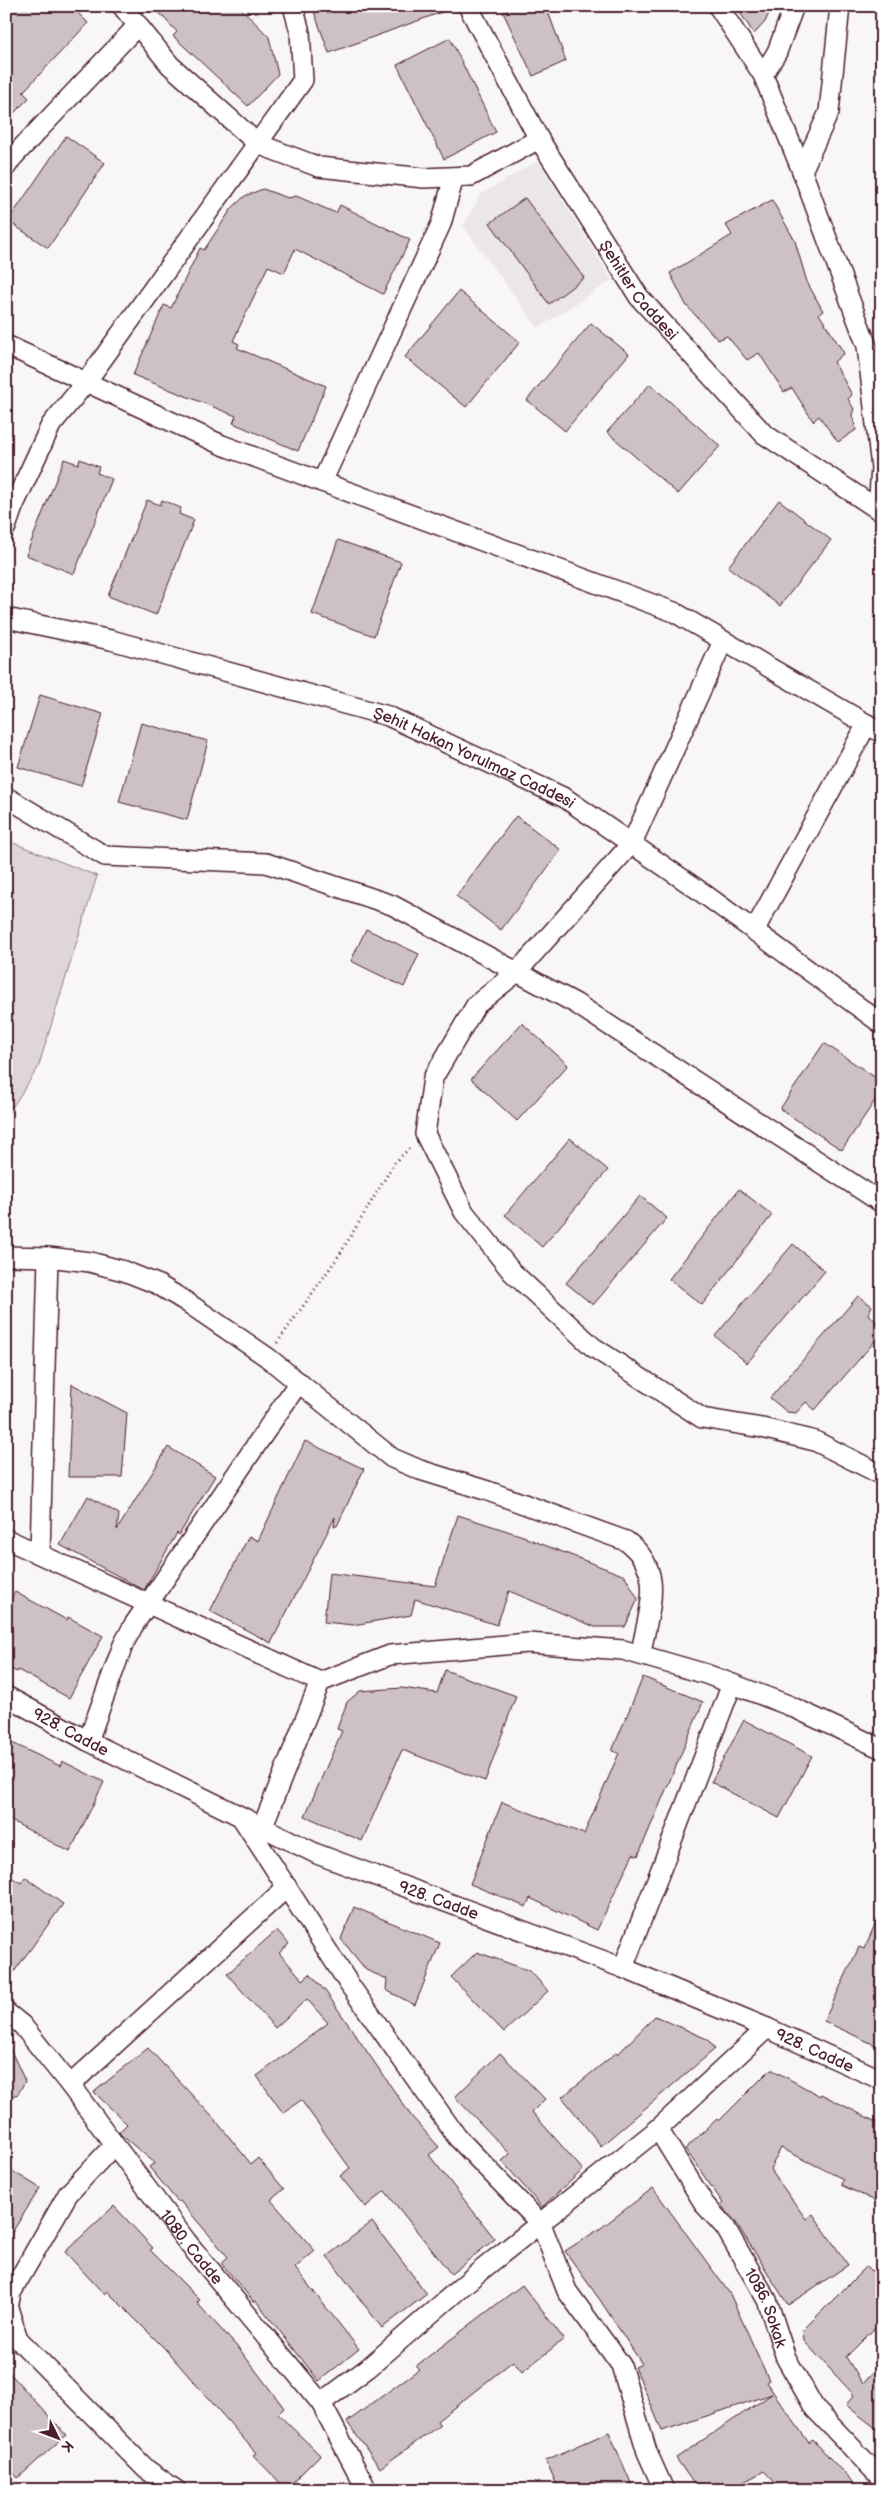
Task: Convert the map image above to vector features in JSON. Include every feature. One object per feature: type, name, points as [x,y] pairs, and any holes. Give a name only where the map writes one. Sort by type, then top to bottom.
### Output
[{"type":"street","points":[[122,6],[170,65],[258,144],[319,166],[424,178],[472,176],[539,139]]},
{"type":"street","points":[[6,527],[13,507],[52,425],[86,382],[303,80],[300,32],[293,6]]},
{"type":"street","name":"Şehitler Caddesi","points":[[468,6],[539,139],[639,297],[764,434],[880,511]]},
{"type":"street","points":[[718,6],[763,75],[802,171],[867,346],[881,468],[880,511]]},
{"type":"street","points":[[763,75],[778,52],[794,6]]},
{"type":"street","points":[[802,171],[829,112],[840,6]]},
{"type":"street","points":[[6,167],[12,158],[138,25]]},
{"type":"street","points":[[322,482],[441,224],[454,177]]},
{"type":"street","points":[[6,345],[222,445],[674,612],[874,729],[754,931]]},
{"type":"street","name":"Şehit Hakan Yorulmaz Caddesi","points":[[6,618],[111,640],[388,716],[566,798],[632,843],[882,1024]]},
{"type":"street","points":[[723,641],[632,843],[517,972],[476,1005],[433,1078],[425,1134],[464,1212],[506,1265],[594,1347],[702,1418],[762,1428],[815,1441],[882,1475]]},
{"type":"street","points":[[6,797],[106,856],[266,863],[392,905],[575,1003],[882,1203]]},
{"type":"street","points":[[6,1256],[48,1257],[90,1262],[124,1271],[157,1284],[267,1357],[392,1458],[420,1470],[488,1491],[626,1541],[639,1551],[648,1564],[652,1579],[641,1654]]},
{"type":"street","points":[[40,1553],[48,1257]]},
{"type":"street","points":[[88,1741],[123,1645],[133,1626],[300,1382]]},
{"type":"street","points":[[6,1539],[320,1682],[390,1655],[528,1643],[623,1650],[641,1654],[732,1684],[788,1705],[882,1749]]},
{"type":"street","points":[[262,1828],[320,1682]]},
{"type":"street","points":[[623,1968],[732,1684]]},
{"type":"street","name":"928. Cadde","points":[[6,1696],[88,1741],[317,1854],[623,1968],[767,2028],[882,2080]]},
{"type":"street","points":[[242,1818],[351,1987],[457,2137],[541,2224],[567,2291],[621,2365],[647,2452],[664,2490]]},
{"type":"street","points":[[70,2085],[286,1887]]},
{"type":"street","name":"1080. Cadde","points":[[6,2012],[22,2025],[232,2298],[321,2403],[367,2490]]},
{"type":"street","points":[[321,2403],[368,2368],[474,2276],[658,2129],[767,2028]]},
{"type":"street","name":"1086. Sokak","points":[[658,2129],[705,2205],[725,2228],[767,2300],[786,2358],[815,2409],[882,2480]]},
{"type":"street","points":[[114,2145],[68,2194],[11,2293],[8,2308],[18,2339],[146,2469],[176,2490]]},
{"type":"street","points":[[876,2490],[882,2480]]},
{"type":"path","points":[[267,1357],[340,1254],[395,1162],[425,1134]]},
{"type":"shaded area","points":[[538,161],[612,280],[538,328],[463,226],[481,194]]},
{"type":"shaded area","points":[[6,840],[97,876],[38,1068],[6,1117]]},
{"type":"building","points":[[6,6],[71,6],[88,23],[23,92],[29,98],[6,121]]},
{"type":"building","points":[[153,6],[239,6],[269,37],[278,74],[248,106],[173,36],[177,32]]},
{"type":"building","points":[[312,6],[452,6],[453,8],[329,53]]},
{"type":"building","points":[[514,6],[546,6],[566,61],[533,76],[503,12]]},
{"type":"building","points":[[736,6],[772,6],[765,22],[754,34]]},
{"type":"building","points":[[450,38],[496,132],[444,159],[397,65]]},
{"type":"building","points":[[66,136],[105,163],[48,248],[8,221]]},
{"type":"building","points":[[263,189],[288,198],[296,196],[336,213],[340,205],[410,240],[383,294],[295,249],[284,273],[268,266],[233,341],[239,344],[237,348],[326,386],[298,451],[233,423],[236,416],[133,375],[164,305],[171,308],[200,248],[204,250],[232,208],[245,196]]},
{"type":"building","points":[[525,198],[584,278],[549,304],[490,223]]},
{"type":"building","points":[[772,200],[795,241],[807,282],[823,311],[819,314],[844,353],[834,362],[852,395],[848,399],[854,409],[852,414],[856,430],[838,442],[819,416],[813,421],[792,388],[784,392],[759,353],[747,360],[727,336],[718,340],[686,305],[670,273],[732,235],[726,225]]},
{"type":"building","points":[[459,291],[520,342],[466,407],[405,357]]},
{"type":"building","points":[[591,323],[629,354],[565,431],[527,400]]},
{"type":"building","points":[[650,384],[720,446],[678,494],[607,432]]},
{"type":"building","points":[[64,459],[78,464],[80,459],[99,467],[97,473],[112,479],[74,574],[26,555]]},
{"type":"building","points":[[147,500],[160,505],[162,500],[181,508],[179,514],[194,520],[156,615],[108,596]]},
{"type":"building","points":[[779,500],[831,540],[780,606],[728,567]]},
{"type":"building","points":[[338,540],[401,562],[374,636],[312,614]]},
{"type":"building","points":[[40,695],[103,714],[81,786],[18,767]]},
{"type":"building","points":[[141,723],[208,741],[187,820],[119,802]]},
{"type":"building","points":[[516,816],[561,850],[501,930],[456,896]]},
{"type":"building","points":[[366,929],[419,954],[404,987],[351,961]]},
{"type":"building","points":[[522,1023],[568,1065],[517,1121],[471,1079]]},
{"type":"building","points":[[824,1043],[882,1082],[882,1090],[842,1150],[780,1109]]},
{"type":"building","points":[[570,1138],[608,1170],[542,1247],[505,1215]]},
{"type":"building","points":[[739,1189],[772,1215],[702,1305],[669,1279]]},
{"type":"building","points":[[640,1196],[667,1218],[593,1305],[566,1283]]},
{"type":"building","points":[[793,1244],[825,1271],[747,1363],[715,1336]]},
{"type":"building","points":[[858,1296],[872,1306],[868,1314],[882,1327],[882,1333],[815,1410],[806,1402],[796,1413],[787,1412],[770,1398]]},
{"type":"building","points":[[72,1384],[127,1413],[122,1477],[68,1477]]},
{"type":"building","points":[[305,1441],[364,1469],[337,1526],[334,1526],[335,1517],[271,1643],[210,1611],[249,1536],[258,1541]]},
{"type":"building","points":[[168,1447],[215,1476],[179,1535],[177,1533],[144,1590],[60,1545],[88,1496],[119,1514],[117,1530]]},
{"type":"building","points":[[458,1515],[526,1537],[625,1576],[638,1599],[625,1627],[595,1627],[509,1591],[497,1625],[415,1599],[411,1615],[353,1625],[324,1622],[329,1573],[435,1586]]},
{"type":"building","points":[[15,1592],[67,1620],[68,1617],[103,1636],[69,1698],[18,1670],[17,1672],[6,1667],[6,1608]]},
{"type":"building","points":[[445,1670],[516,1696],[485,1781],[402,1750],[362,1841],[305,1816],[342,1731],[337,1729],[347,1702],[360,1691],[402,1688],[437,1693]]},
{"type":"building","points":[[643,1677],[703,1702],[638,1856],[633,1854],[597,1930],[530,1898],[526,1907],[470,1884],[502,1802],[584,1834],[619,1753],[612,1751]]},
{"type":"building","points":[[744,1720],[812,1756],[779,1818],[711,1782]]},
{"type":"building","points":[[6,1740],[60,1766],[62,1761],[104,1782],[70,1852],[6,1818]]},
{"type":"building","points":[[6,1874],[21,1883],[25,1877],[63,1904],[6,1983]]},
{"type":"building","points":[[354,1907],[440,1943],[415,2005],[386,1990],[387,1979],[366,1970],[341,1939]]},
{"type":"building","points":[[882,1909],[882,2036],[877,2046],[824,2021],[859,1947],[864,1949]]},
{"type":"building","points":[[277,1930],[289,1944],[279,1953],[303,1980],[310,1974],[326,1992],[412,2117],[439,2147],[429,2155],[495,2239],[451,2274],[385,2191],[365,2207],[340,2176],[350,2168],[301,2100],[283,2113],[257,2076],[328,2023],[307,1999],[275,2028],[227,1974]]},
{"type":"building","points":[[477,1952],[530,1971],[548,1991],[504,2032],[451,1977]]},
{"type":"building","points":[[655,2016],[707,2039],[715,2049],[601,2146],[562,2097],[617,2052],[618,2054]]},
{"type":"building","points":[[6,2040],[25,2081],[18,2094],[6,2098]]},
{"type":"building","points":[[148,2048],[217,2122],[251,2164],[258,2158],[284,2189],[271,2200],[315,2251],[295,2268],[359,2349],[319,2381],[256,2301],[254,2302],[221,2263],[228,2257],[149,2167],[155,2163],[121,2135],[119,2132],[127,2124],[94,2092]]},
{"type":"building","points":[[500,2053],[545,2099],[532,2112],[583,2170],[542,2207],[502,2161],[510,2154],[455,2097]]},
{"type":"building","points":[[771,2069],[820,2096],[821,2094],[882,2125],[882,2204],[841,2185],[843,2179],[781,2148],[770,2169],[806,2219],[813,2214],[848,2265],[788,2305],[735,2221],[721,2205],[723,2203],[685,2149],[717,2119],[719,2121]]},
{"type":"building","points":[[6,2167],[40,2188],[6,2242]]},
{"type":"building","points":[[653,2188],[730,2294],[769,2380],[766,2382],[809,2443],[813,2440],[860,2490],[782,2490],[764,2471],[729,2490],[698,2490],[676,2458],[772,2394],[662,2431],[635,2367],[642,2364],[565,2251],[601,2228]]},
{"type":"building","points":[[114,2206],[153,2248],[150,2250],[200,2300],[197,2303],[241,2351],[284,2408],[278,2414],[320,2455],[286,2489],[253,2455],[256,2453],[165,2349],[107,2291],[104,2294],[65,2252]]},
{"type":"building","points":[[372,2222],[427,2294],[382,2328],[327,2256]]},
{"type":"building","points":[[867,2266],[882,2281],[882,2321],[846,2357],[863,2384],[882,2362],[882,2433],[846,2405],[854,2395],[804,2341],[803,2330]]},
{"type":"building","points":[[522,2285],[564,2339],[522,2372],[513,2361],[437,2421],[440,2425],[380,2468],[347,2422],[419,2369],[416,2366]]},
{"type":"building","points":[[6,2369],[66,2435],[18,2478],[6,2465]]},
{"type":"building","points":[[609,2432],[634,2490],[559,2490],[546,2460]]}]
